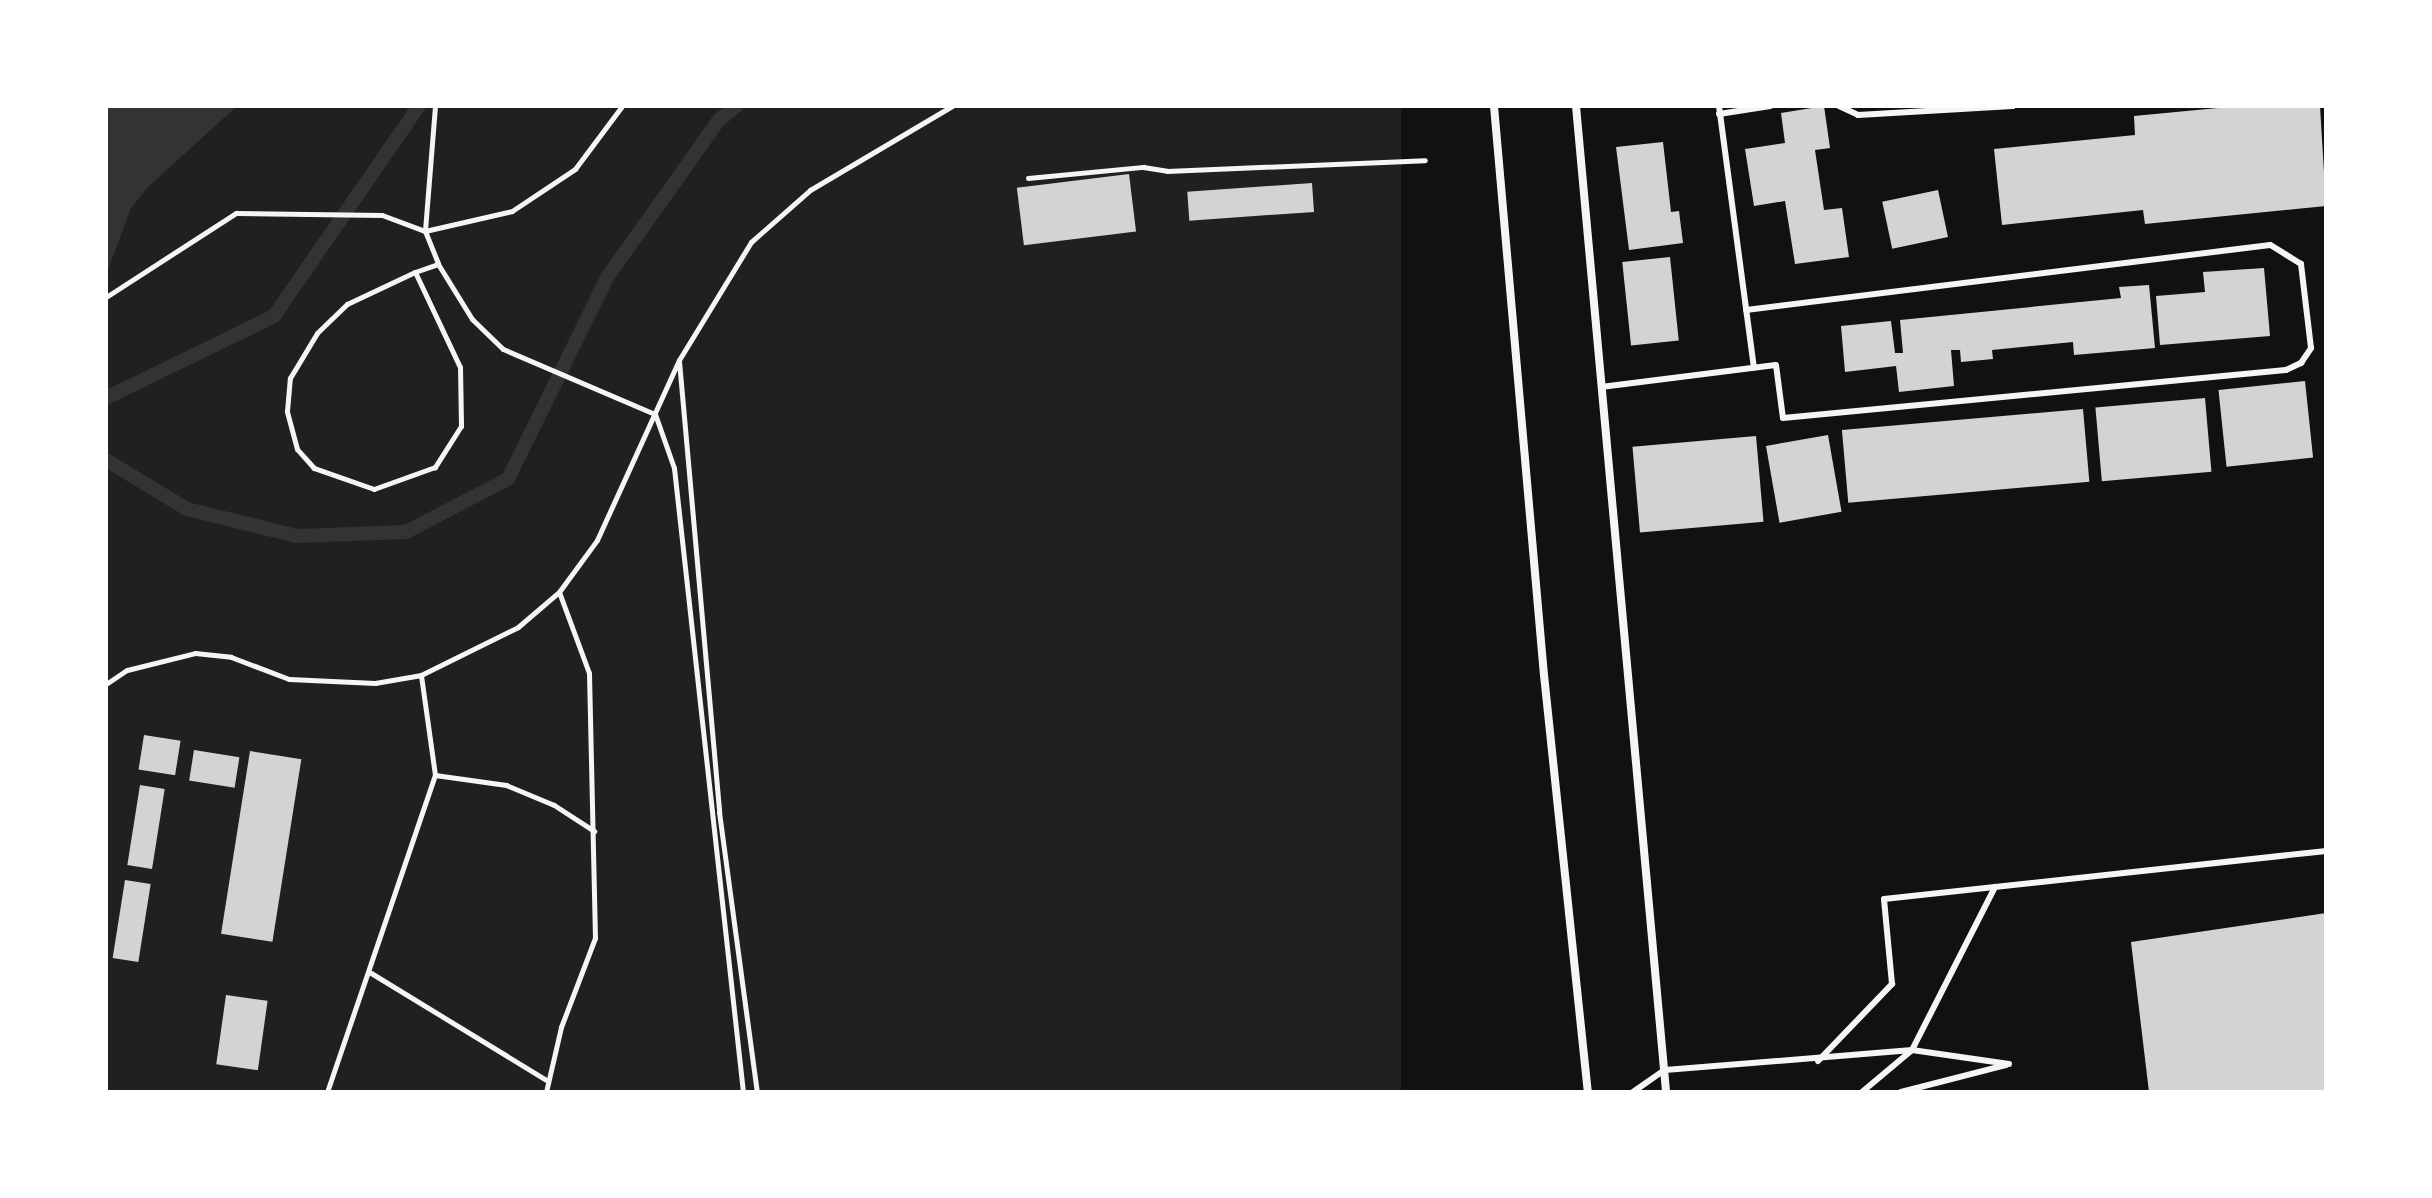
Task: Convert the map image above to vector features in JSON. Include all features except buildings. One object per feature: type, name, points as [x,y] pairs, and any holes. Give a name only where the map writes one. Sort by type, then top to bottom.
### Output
[{"type":"street","points":[[1494,106],[1544,675],[1588,1092]]},
{"type":"street","points":[[1576,106],[1666,1092]]},
{"type":"lane","points":[[1754,368],[1719,110],[1770,106]]},
{"type":"lane","points":[[1839,106],[1858,115],[2013,106]]},
{"type":"lane","points":[[1601,387],[1776,365],[1783,418],[2286,370],[2301,363],[2311,348],[2301,264],[2270,245],[1746,310]]},
{"type":"lane","points":[[1818,1061],[1892,984],[1884,899],[2326,851]]},
{"type":"lane","points":[[1862,1092],[1912,1050],[1996,887]]},
{"type":"lane","points":[[1633,1092],[1665,1070],[1818,1061],[1912,1050],[2009,1064],[1901,1092]]},
{"type":"path","points":[[435,106],[425,231],[438,264],[472,319],[503,349],[655,414],[674,468],[743,1092]]},
{"type":"path","points":[[106,297],[236,213],[305,211],[382,215],[425,231],[512,211],[575,169],[622,106]]},
{"type":"path","points":[[106,684],[127,670],[195,653],[231,657],[289,679],[375,683],[421,675],[518,627],[559,592],[597,540],[679,360],[751,242],[810,190],[952,106]]},
{"type":"path","points":[[1028,178],[1143,167],[1167,171],[1425,160]]},
{"type":"path","points":[[415,272],[460,367],[461,426],[435,467],[374,489],[314,468],[297,449],[287,411],[290,378],[317,333],[347,304],[415,272],[438,264]]},
{"type":"path","points":[[679,360],[719,812],[757,1092]]},
{"type":"path","points":[[546,1092],[546,1080],[595,938],[589,673],[559,592]]},
{"type":"path","points":[[327,1092],[371,973],[435,775],[421,675]]},
{"type":"path","points":[[435,775],[506,785],[554,805],[595,832]]},
{"type":"path","points":[[371,973],[546,1080]]},
{"type":"shaded area","points":[[106,106],[1401,106],[1401,1092],[106,1092]]},
{"type":"shaded area","points":[[106,106],[237,106],[148,187],[131,208],[106,275]]},
{"type":"waterway","points":[[106,398],[274,316],[419,106]]},
{"type":"waterway","points":[[106,460],[187,509],[297,536],[406,532],[508,479],[608,276],[719,120],[736,106]]}]
